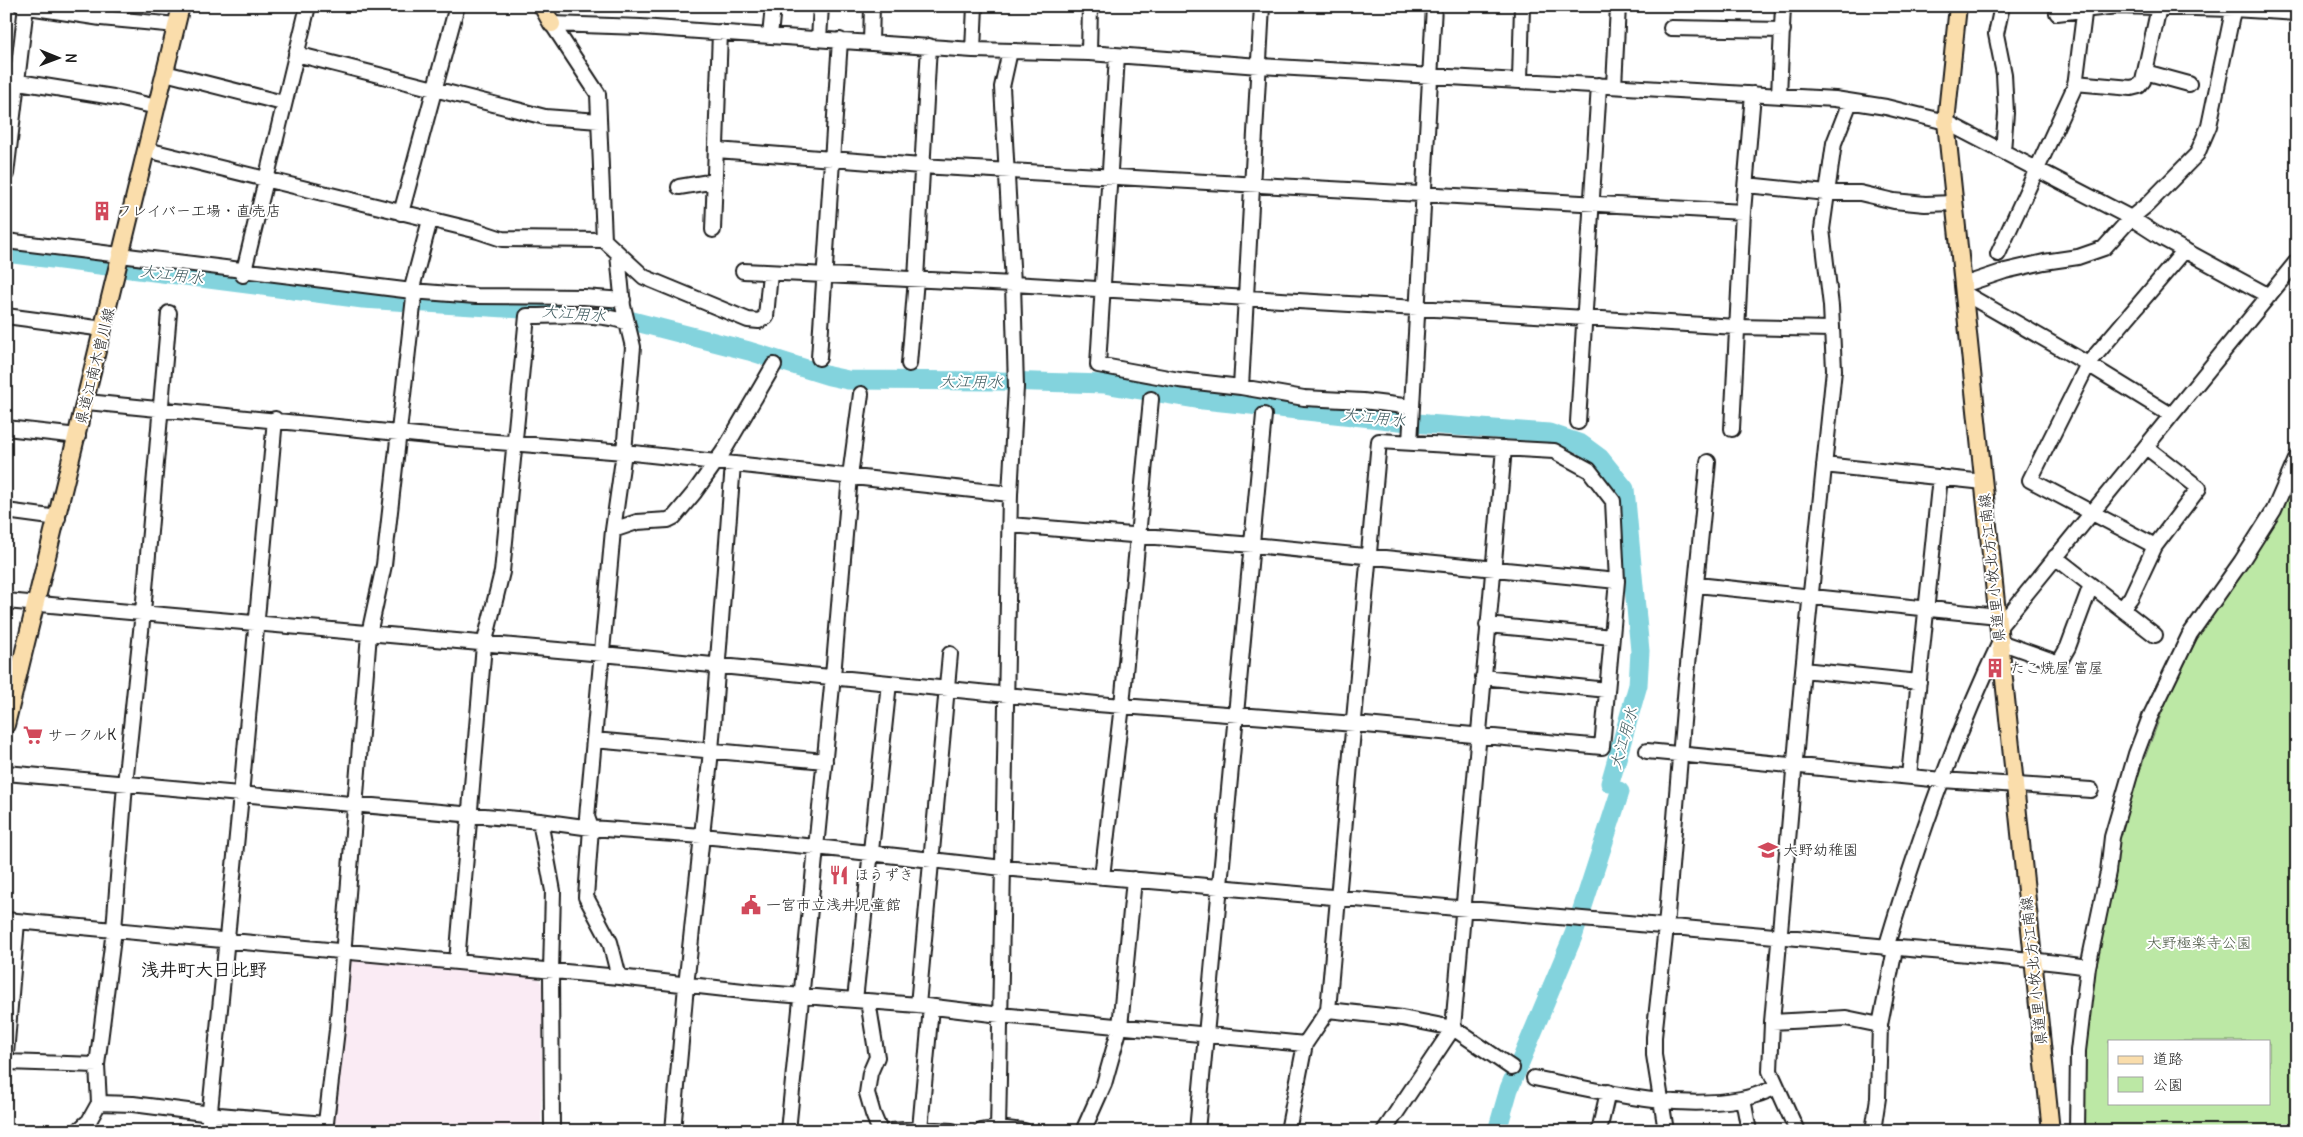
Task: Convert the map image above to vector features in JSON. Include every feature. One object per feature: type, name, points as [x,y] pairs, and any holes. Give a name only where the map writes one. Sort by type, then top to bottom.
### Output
[{"type":"main road","name":"県道江南木曽川線","points":[[6,725],[10,696],[38,603],[181,6]]},
{"type":"main road","points":[[542,6],[552,24]]},
{"type":"main road","name":"県道里小牧北方江南線","points":[[1958,6],[1946,122],[2051,1131]]},
{"type":"street","points":[[243,273],[308,6]]},
{"type":"street","points":[[401,213],[457,6]]},
{"type":"street","points":[[770,36],[773,6]]},
{"type":"street","points":[[820,39],[821,6]]},
{"type":"street","points":[[871,42],[872,6]]},
{"type":"street","points":[[973,50],[975,6]]},
{"type":"street","points":[[1088,54],[1090,6]]},
{"type":"street","points":[[1241,387],[1262,6]]},
{"type":"street","points":[[1410,442],[1422,194],[1434,6]]},
{"type":"street","points":[[1520,80],[1522,6]]},
{"type":"street","points":[[1614,86],[1618,6]]},
{"type":"street","points":[[1779,95],[1783,6]]},
{"type":"street","points":[[2002,6],[1996,34],[2004,74],[2006,113],[2003,151]]},
{"type":"street","points":[[2057,13],[2117,6],[2233,8],[2297,13]]},
{"type":"street","points":[[6,174],[12,81],[25,7],[106,12],[177,25]]},
{"type":"street","points":[[2075,83],[2131,88],[2138,86],[2143,80],[2159,7]]},
{"type":"street","points":[[1964,289],[2028,265],[2093,253],[2104,248],[2125,215],[2147,205],[2197,154],[2209,126],[2233,8]]},
{"type":"street","points":[[1998,254],[2064,114],[2075,83],[2085,9]]},
{"type":"street","points":[[552,24],[720,32],[973,50],[1088,54],[1259,66],[1779,95],[1886,107],[1946,122],[2125,215],[2269,296]]},
{"type":"street","points":[[552,24],[598,94],[604,240],[644,277],[748,320],[759,321],[766,317],[770,273]]},
{"type":"street","points":[[1671,28],[1783,30]]},
{"type":"street","points":[[713,230],[720,32]]},
{"type":"street","points":[[819,358],[826,276],[840,40]]},
{"type":"street","points":[[908,364],[916,279],[920,166],[929,46]]},
{"type":"street","points":[[998,1130],[1010,494],[1016,382],[1013,284],[1005,170],[1002,87],[1010,51]]},
{"type":"street","points":[[296,54],[545,116],[599,122]]},
{"type":"street","points":[[1117,56],[1098,365],[1179,380],[1241,387],[1304,398],[1363,401],[1412,417]]},
{"type":"street","points":[[2145,72],[2189,84]]},
{"type":"street","points":[[165,73],[283,103]]},
{"type":"street","points":[[12,81],[113,97],[157,107]]},
{"type":"street","points":[[1578,422],[1599,85]]},
{"type":"street","points":[[1732,429],[1743,212],[1752,94]]},
{"type":"street","points":[[1796,1131],[1770,1071],[1772,1022],[1810,596],[1834,370],[1831,306],[1822,229],[1834,143],[1850,102]]},
{"type":"street","points":[[147,150],[502,239],[604,240]]},
{"type":"street","points":[[717,150],[920,166],[1110,175],[1743,212]]},
{"type":"street","points":[[679,187],[715,181]]},
{"type":"street","points":[[1746,185],[1827,193],[1860,193],[1894,201],[1924,204],[1955,203]]},
{"type":"street","points":[[99,1103],[133,1104],[325,1127],[337,1030],[369,634],[384,565],[413,298],[430,220]]},
{"type":"street","points":[[6,242],[122,256],[413,298],[476,296],[584,297],[623,303]]},
{"type":"street","points":[[2155,546],[2030,480],[2088,364],[2185,250]]},
{"type":"street","points":[[618,254],[626,322],[633,347],[624,452],[613,530],[587,817],[591,828],[586,897],[610,942],[620,977]]},
{"type":"street","points":[[1873,1131],[1878,1098],[1880,1026],[1890,948],[1915,854],[1999,628],[2297,261]]},
{"type":"street","points":[[743,271],[1013,284],[1737,327],[1831,329]]},
{"type":"street","points":[[1964,289],[2171,415]]},
{"type":"street","points":[[83,1129],[99,1103],[97,1065],[114,930],[125,784],[143,612],[169,313]]},
{"type":"street","points":[[6,316],[104,328]]},
{"type":"street","points":[[456,962],[484,645],[502,572],[527,316],[604,318],[626,322]]},
{"type":"street","points":[[613,530],[637,522],[668,520],[674,516],[694,493],[715,462],[774,365]]},
{"type":"street","points":[[788,1131],[825,761],[850,476],[861,394]]},
{"type":"street","points":[[1102,877],[1122,705],[1151,399]]},
{"type":"street","points":[[86,402],[624,452],[1010,494]]},
{"type":"street","points":[[1197,1131],[1222,887],[1235,714],[1253,545],[1264,415]]},
{"type":"street","points":[[208,1131],[242,795],[275,420]]},
{"type":"street","points":[[6,428],[78,436]]},
{"type":"street","points":[[6,601],[257,622],[1122,705],[1355,724],[1602,747],[1617,581],[1614,501],[1589,470],[1554,451],[1379,441],[1355,724],[1328,1010],[1305,1044],[1288,1131]]},
{"type":"street","points":[[2122,609],[2131,597],[2155,546],[2199,488],[2146,447]]},
{"type":"street","points":[[1384,1131],[1453,1028],[1477,735],[1504,448]]},
{"type":"street","points":[[2077,1131],[2078,1051],[2088,967],[2108,872],[2112,837],[2130,773],[2150,716],[2190,634],[2274,510],[2297,457]]},
{"type":"street","points":[[1666,1131],[1654,1055],[1654,1038],[1666,927],[1708,462]]},
{"type":"street","points":[[673,1131],[711,751],[733,464]]},
{"type":"street","points":[[1824,465],[1984,482]]},
{"type":"street","points":[[1909,776],[1940,477]]},
{"type":"street","points":[[6,511],[58,518]]},
{"type":"street","points":[[1010,525],[1138,534],[1617,581]]},
{"type":"street","points":[[2055,557],[2155,635]]},
{"type":"street","points":[[1697,585],[1927,608],[1999,628],[2059,663],[2068,647],[2091,585]]},
{"type":"street","points":[[1487,625],[1612,637]]},
{"type":"street","points":[[920,1129],[931,860],[950,654]]},
{"type":"street","points":[[1803,670],[1919,682]]},
{"type":"street","points":[[1483,677],[1607,690]]},
{"type":"street","points":[[880,1131],[873,1114],[868,1093],[870,1072],[877,1057],[862,1000],[871,854],[889,683]]},
{"type":"street","points":[[594,740],[825,761]]},
{"type":"street","points":[[1647,751],[1681,756],[1796,765],[1942,780],[2091,790]]},
{"type":"street","points":[[6,773],[540,821],[591,828],[702,836],[1003,868],[1464,908],[1890,948],[2033,959],[2088,967]]},
{"type":"street","points":[[540,821],[553,891],[551,971],[552,1131]]},
{"type":"street","points":[[1083,1131],[1104,1084],[1120,1027],[1134,879]]},
{"type":"street","points":[[6,1054],[12,921],[620,977],[686,986],[862,1000],[1305,1044]]},
{"type":"street","points":[[1328,1010],[1402,1018],[1453,1028],[1512,1068]]},
{"type":"street","points":[[1772,1022],[1846,1018],[1880,1026]]},
{"type":"street","points":[[6,1062],[97,1065]]},
{"type":"street","points":[[1534,1078],[1661,1100],[1706,1103],[1742,1099],[1777,1087]]},
{"type":"street","points":[[1599,1131],[1608,1092]]},
{"type":"street","points":[[1742,1099],[1749,1131]]},
{"type":"street","points":[[890,1131],[920,1129],[952,1131]]},
{"type":"street","points":[[981,1131],[1024,1131]]},
{"type":"shaded area","points":[[357,959],[534,976],[540,980],[543,987],[541,1131],[329,1131],[346,970],[350,961]]},
{"type":"green space","name":"大野極楽寺公園","points":[[2297,469],[2297,1131],[2084,1131],[2085,1066],[2093,969],[2121,830],[2133,789],[2166,702],[2196,641],[2276,517]]},
{"type":"waterway","name":"大江用水","points":[[6,253],[363,299],[552,311]]},
{"type":"waterway","name":"大江用水","points":[[609,315],[749,351],[829,376],[848,380],[1105,384],[1203,400],[1427,424],[1549,433],[1581,444],[1600,458],[1625,489],[1640,651],[1638,685],[1610,783]]},
{"type":"waterway","name":"大江用水","points":[[1497,1131],[1509,1089],[1574,934],[1619,791]]},
{"type":"place","name":"フレイバー工場・直売店","points":[[102,211]]},
{"type":"place","name":"たこ焼屋 富屋","points":[[1995,668]]},
{"type":"place","name":"サークルK","points":[[33,735]]},
{"type":"place","name":"大野幼稚園","points":[[1768,850]]},
{"type":"place","name":"ほうずき","points":[[839,875]]},
{"type":"place","name":"一宮市立浅井児童館","points":[[751,905]]},
{"type":"district","name":"浅井町大日比野","points":[[204,970]]}]
